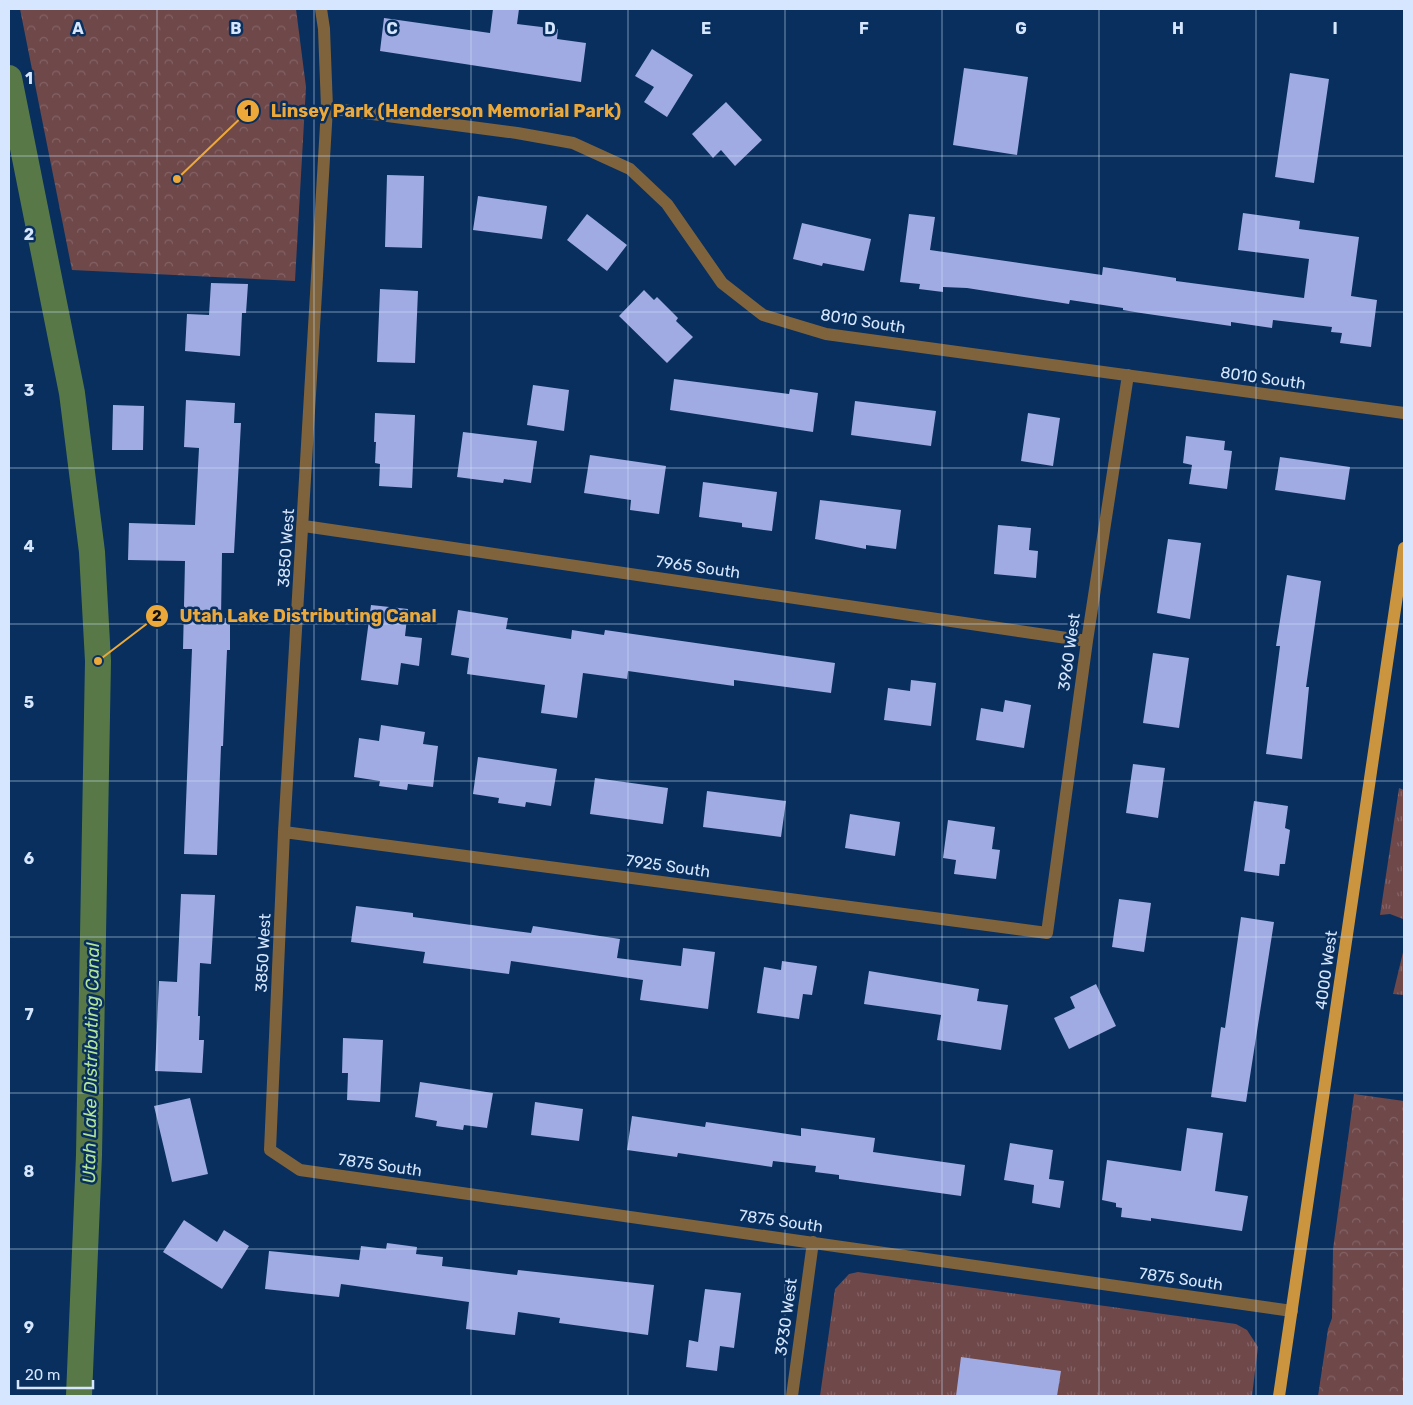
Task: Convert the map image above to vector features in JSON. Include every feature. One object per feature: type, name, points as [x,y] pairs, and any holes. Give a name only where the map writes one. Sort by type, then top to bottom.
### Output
[{"type":"main road","name":"4000 West","points":[[1279,1396],[1404,548]]},
{"type":"street","name":"3850 West","points":[[270,1150],[284,832],[304,526],[327,108],[324,29],[321,9]]},
{"type":"street","name":"8010 South","points":[[327,108],[516,133],[573,143],[630,168],[667,204],[722,284],[763,314],[826,334],[1404,413]]},
{"type":"street","name":"3960 West","points":[[1047,933],[1087,641],[1128,375]]},
{"type":"street","name":"7965 South","points":[[304,526],[1087,641]]},
{"type":"street","name":"7925 South","points":[[284,832],[1047,933]]},
{"type":"street","name":"7875 South","points":[[270,1150],[300,1170],[1292,1311]]},
{"type":"street","name":"3930 West","points":[[792,1396],[813,1242]]},
{"type":"green space","points":[[20,9],[296,9],[306,87],[295,281],[72,270]]},
{"type":"green space","points":[[1399,788],[1404,790],[1403,919],[1390,914],[1380,915]]},
{"type":"green space","points":[[1404,948],[1404,995],[1393,994]]},
{"type":"green space","points":[[1354,1094],[1404,1101],[1404,1396],[1318,1396],[1328,1329],[1332,1318],[1333,1249]]},
{"type":"green space","points":[[858,1272],[1236,1324],[1247,1330],[1258,1347],[1252,1396],[820,1396],[835,1289],[849,1274]]},
{"type":"building","points":[[493,9],[519,9],[517,24],[558,29],[557,39],[586,43],[581,82],[380,51],[384,18],[490,33]]},
{"type":"building","points":[[652,49],[693,75],[667,117],[644,102],[654,87],[635,76]]},
{"type":"building","points":[[964,68],[1028,77],[1017,155],[953,145]]},
{"type":"building","points":[[1290,73],[1329,79],[1314,183],[1275,177]]},
{"type":"building","points":[[726,102],[762,140],[735,166],[721,150],[713,158],[692,134]]},
{"type":"building","points":[[387,175],[424,176],[422,248],[385,247]]},
{"type":"building","points":[[478,196],[547,206],[542,239],[473,230]]},
{"type":"building","points":[[1243,213],[1300,221],[1299,229],[1359,237],[1351,296],[1377,300],[1371,347],[1340,343],[1342,333],[1331,332],[1332,327],[1273,320],[1272,328],[1231,322],[1231,326],[1141,313],[1123,310],[1123,308],[1070,300],[1069,304],[967,288],[943,287],[943,292],[919,289],[920,284],[900,282],[909,214],[935,217],[930,250],[1102,275],[1103,267],[1176,278],[1176,281],[1304,298],[1309,259],[1238,250]]},
{"type":"building","points":[[587,214],[627,245],[607,271],[567,240]]},
{"type":"building","points":[[802,223],[871,239],[864,271],[823,263],[822,266],[793,259]]},
{"type":"building","points":[[211,283],[248,284],[246,313],[242,313],[240,356],[185,351],[187,314],[209,315]]},
{"type":"building","points":[[380,289],[418,291],[415,363],[377,362]]},
{"type":"building","points":[[644,290],[654,300],[657,297],[678,318],[676,321],[693,337],[667,363],[619,316]]},
{"type":"building","points":[[674,379],[789,394],[790,389],[818,393],[813,432],[670,410]]},
{"type":"building","points":[[533,385],[569,390],[564,431],[527,425]]},
{"type":"building","points":[[186,400],[235,403],[234,423],[241,423],[234,553],[222,553],[221,618],[230,618],[230,650],[227,650],[217,855],[184,854],[192,649],[183,649],[185,561],[128,560],[129,523],[195,525],[199,448],[184,447]]},
{"type":"building","points":[[855,401],[936,411],[931,446],[851,435]]},
{"type":"building","points":[[113,405],[144,406],[143,450],[112,450]]},
{"type":"building","points":[[375,413],[415,415],[412,488],[379,486],[380,464],[375,463]]},
{"type":"building","points":[[1028,413],[1060,418],[1053,466],[1021,461]]},
{"type":"building","points":[[463,432],[537,441],[531,483],[504,479],[503,483],[457,477]]},
{"type":"building","points":[[1186,436],[1225,441],[1224,450],[1232,451],[1227,489],[1189,484],[1192,465],[1183,463]]},
{"type":"building","points":[[590,455],[666,466],[659,514],[630,510],[631,500],[584,493]]},
{"type":"building","points":[[1280,457],[1350,467],[1345,500],[1275,490]]},
{"type":"building","points":[[703,482],[777,492],[772,531],[742,527],[742,523],[699,517]]},
{"type":"building","points":[[820,500],[901,510],[896,549],[866,545],[866,549],[815,539]]},
{"type":"building","points":[[998,525],[1031,528],[1029,550],[1038,551],[1036,578],[994,574]]},
{"type":"building","points":[[1168,539],[1201,543],[1190,619],[1157,613]]},
{"type":"building","points":[[1287,575],[1321,581],[1306,687],[1309,687],[1302,759],[1266,754],[1280,646],[1276,646]]},
{"type":"building","points":[[371,605],[408,609],[405,636],[422,638],[419,666],[401,663],[398,685],[361,680]]},
{"type":"building","points":[[458,610],[508,618],[506,629],[571,639],[572,630],[604,635],[605,630],[835,663],[831,693],[734,680],[734,686],[628,671],[627,679],[583,673],[577,718],[541,713],[545,685],[467,674],[469,658],[451,655]]},
{"type":"building","points":[[1153,653],[1189,658],[1179,728],[1143,723]]},
{"type":"building","points":[[911,680],[936,683],[931,726],[884,720],[888,688],[910,691]]},
{"type":"building","points":[[1005,700],[1031,705],[1024,748],[976,740],[981,708],[1003,712]]},
{"type":"building","points":[[381,725],[425,732],[423,744],[438,746],[433,787],[408,784],[407,790],[379,786],[380,781],[354,777],[359,738],[379,741]]},
{"type":"building","points":[[478,757],[557,769],[551,806],[526,802],[525,807],[498,803],[499,798],[473,794]]},
{"type":"building","points":[[1133,764],[1165,768],[1158,818],[1126,813]]},
{"type":"building","points":[[595,778],[668,788],[663,824],[590,814]]},
{"type":"building","points":[[707,791],[786,801],[781,837],[703,827]]},
{"type":"building","points":[[1254,801],[1288,806],[1285,828],[1290,830],[1285,864],[1280,864],[1279,876],[1244,871]]},
{"type":"building","points":[[850,814],[900,822],[895,856],[845,848]]},
{"type":"building","points":[[948,820],[995,827],[992,849],[1000,850],[996,879],[954,874],[956,860],[943,858]]},
{"type":"building","points":[[181,894],[215,895],[211,964],[200,963],[198,1016],[200,1016],[199,1040],[204,1040],[202,1073],[155,1071],[159,981],[177,982]]},
{"type":"building","points":[[1119,899],[1151,903],[1144,952],[1112,947]]},
{"type":"building","points":[[356,906],[413,913],[413,917],[531,933],[533,926],[620,939],[617,958],[681,966],[683,948],[715,952],[708,1009],[640,1000],[643,980],[511,961],[509,974],[423,963],[425,952],[351,942]]},
{"type":"building","points":[[1241,917],[1274,922],[1246,1102],[1211,1097],[1221,1027],[1225,1028]]},
{"type":"building","points":[[782,961],[817,966],[812,995],[803,994],[799,1019],[757,1013],[764,967],[781,970]]},
{"type":"building","points":[[869,971],[979,989],[977,1001],[1008,1005],[1001,1050],[937,1040],[941,1015],[864,1004]]},
{"type":"building","points":[[1096,984],[1116,1026],[1069,1049],[1054,1018],[1075,1008],[1070,997]]},
{"type":"building","points":[[343,1038],[383,1040],[380,1102],[347,1100],[348,1073],[342,1073]]},
{"type":"building","points":[[420,1082],[493,1093],[487,1128],[464,1125],[463,1130],[436,1126],[437,1121],[415,1117]]},
{"type":"building","points":[[190,1098],[208,1174],[172,1182],[154,1106]]},
{"type":"building","points":[[535,1102],[583,1109],[579,1141],[531,1135]]},
{"type":"building","points":[[632,1116],[705,1127],[706,1122],[801,1136],[801,1128],[875,1138],[873,1152],[965,1165],[961,1196],[839,1179],[839,1175],[815,1172],[816,1166],[773,1161],[772,1167],[678,1153],[677,1157],[627,1150]]},
{"type":"building","points":[[1187,1128],[1223,1133],[1215,1191],[1248,1196],[1242,1231],[1151,1218],[1151,1221],[1121,1217],[1122,1208],[1116,1207],[1116,1203],[1102,1200],[1107,1160],[1181,1171]]},
{"type":"building","points":[[1010,1143],[1053,1150],[1049,1179],[1064,1181],[1060,1208],[1032,1203],[1034,1185],[1004,1180]]},
{"type":"building","points":[[184,1220],[217,1242],[224,1230],[249,1246],[222,1289],[163,1252]]},
{"type":"building","points":[[387,1243],[417,1247],[416,1254],[443,1257],[442,1266],[517,1275],[518,1270],[654,1285],[648,1335],[559,1323],[560,1318],[518,1312],[515,1335],[466,1329],[469,1302],[341,1284],[339,1297],[265,1289],[269,1251],[359,1260],[361,1246],[386,1249]]},
{"type":"building","points":[[705,1289],[741,1293],[734,1348],[720,1346],[717,1371],[686,1367],[689,1340],[698,1342]]},
{"type":"building","points":[[961,1357],[1061,1371],[1057,1396],[956,1396]]},
{"type":"waterway","name":"Utah Lake Distributing Canal","points":[[9,78],[72,393],[92,552],[98,661],[89,1155],[79,1396]]},
{"type":"place","name":"Linsey Park (Henderson Memorial Park)","points":[[177,179]]},
{"type":"place","name":"Utah Lake Distributing Canal","points":[[98,661]]}]
